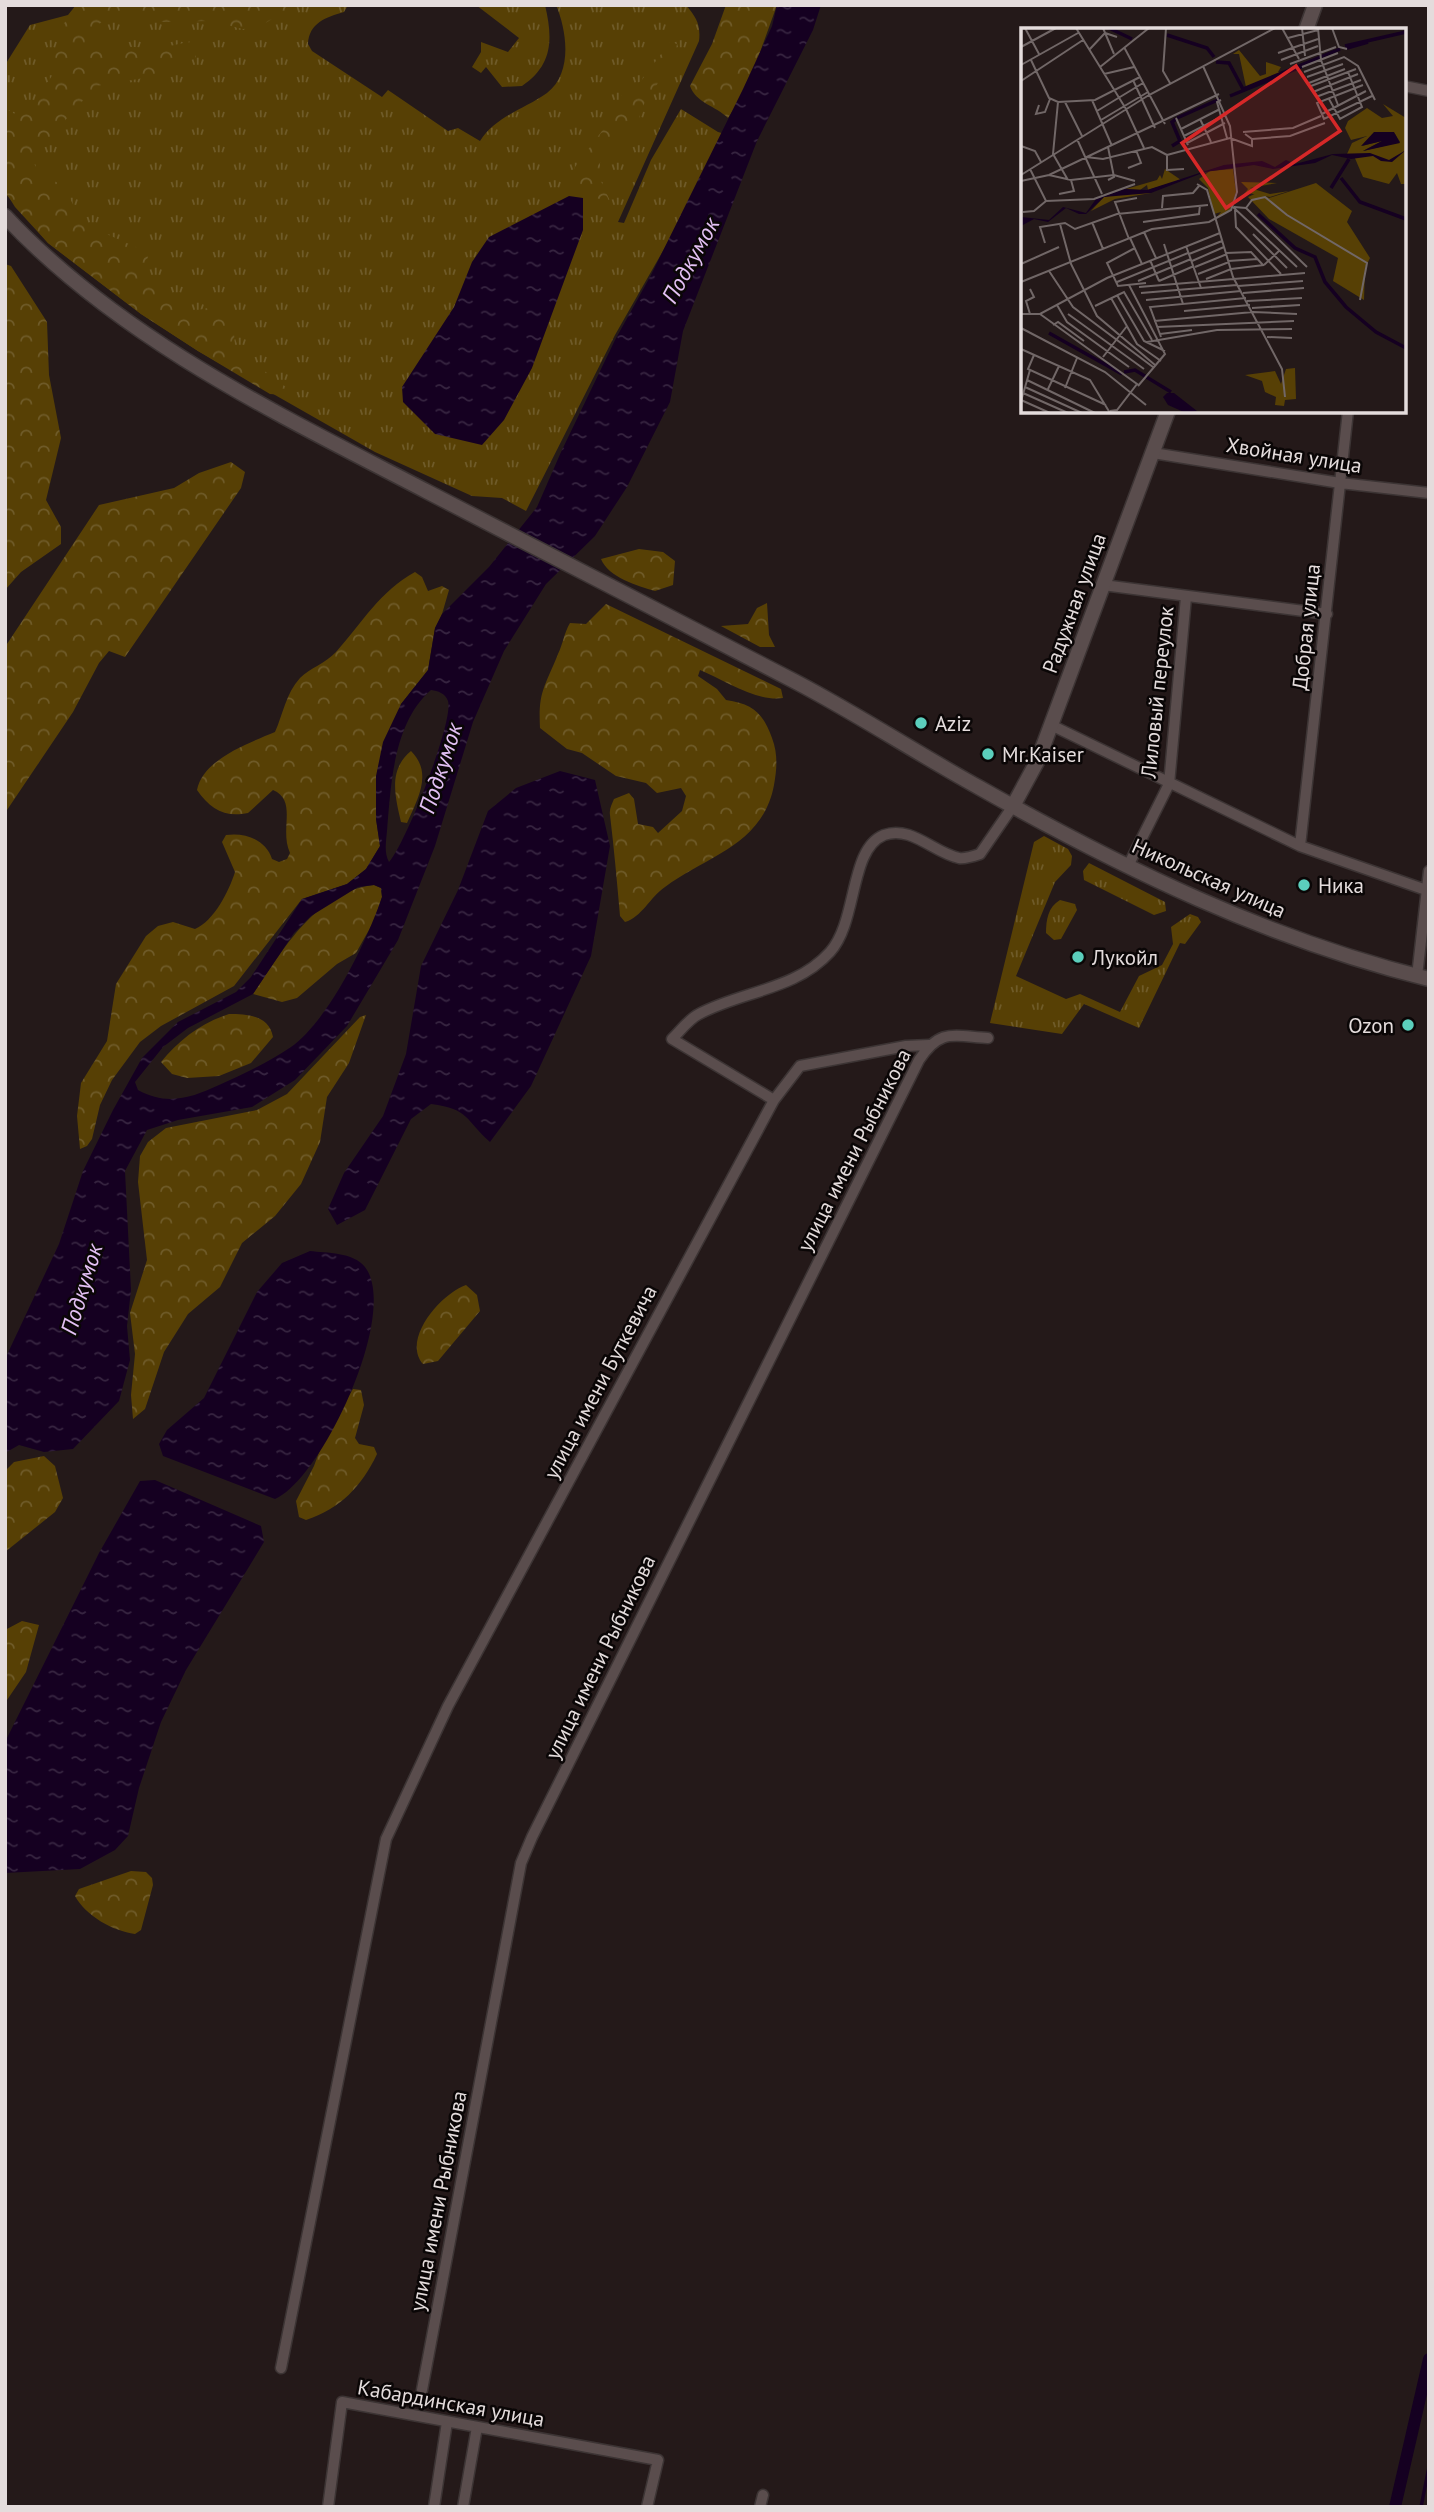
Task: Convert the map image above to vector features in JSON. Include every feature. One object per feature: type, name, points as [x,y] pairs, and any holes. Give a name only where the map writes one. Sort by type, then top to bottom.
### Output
[{"type":"street","points":[[1307,28],[1315,5]]},
{"type":"street","points":[[1406,86],[1429,91]]},
{"type":"street","name":"Никольская улица","points":[[5,216],[45,258],[136,329],[297,424],[812,691],[982,789],[1128,866],[1198,900],[1320,948],[1423,977]]},
{"type":"street","name":"Радужная улица","points":[[1013,806],[1038,760],[1167,413]]},
{"type":"street","name":"Добрая улица","points":[[1300,846],[1348,413]]},
{"type":"street","name":"Хвойная улица","points":[[1153,453],[1340,483],[1429,493]]},
{"type":"street","points":[[1103,585],[1327,614]]},
{"type":"street","name":"Лиловый переулок","points":[[1128,866],[1169,784],[1186,597]]},
{"type":"street","points":[[1051,725],[1300,846],[1428,890]]},
{"type":"street","points":[[774,1100],[671,1039],[698,1014],[801,975],[824,958],[839,941],[848,921],[865,849],[884,835],[902,832],[961,859],[980,854],[1013,806]]},
{"type":"street","points":[[1423,977],[1429,871]]},
{"type":"street","name":"улица имени Рыбникова","points":[[422,2390],[522,1863],[842,1214],[929,1045],[943,1035],[988,1038]]},
{"type":"street","name":"улица имени Буткевича","points":[[281,2368],[386,1839],[448,1706],[774,1100],[800,1066],[905,1046],[929,1045]]},
{"type":"street","name":"Кабардинская улица","points":[[328,2507],[342,2402],[658,2460],[647,2507]]},
{"type":"street","points":[[434,2507],[447,2422]]},
{"type":"street","points":[[463,2507],[477,2427]]},
{"type":"green space","points":[[76,5],[348,5],[344,12],[315,26],[308,44],[312,51],[382,97],[388,90],[448,131],[458,128],[480,141],[494,125],[538,99],[555,85],[561,74],[565,51],[563,27],[556,5],[686,5],[697,22],[699,41],[618,222],[624,223],[651,160],[681,109],[718,132],[729,135],[615,335],[526,511],[502,498],[472,496],[375,452],[198,351],[141,314],[48,243],[5,193],[5,65],[30,25],[68,15]]},
{"type":"green space","points":[[84,5],[295,5],[259,27],[243,29],[210,21],[159,22],[111,17],[97,25],[98,41],[145,48],[191,41],[196,57],[168,74],[96,86],[32,157],[37,171],[65,188],[79,217],[91,227],[149,253],[145,268],[174,306],[189,312],[222,305],[233,315],[235,349],[298,396],[270,394],[141,314],[48,243],[15,207],[5,191],[5,108],[18,116],[30,108],[56,70],[55,54],[63,24]]},
{"type":"green space","points":[[476,5],[545,5],[549,29],[548,50],[540,69],[522,86],[502,87],[486,67],[481,73],[472,67],[481,52],[481,42],[508,52],[519,38]]},
{"type":"green space","points":[[726,5],[777,5],[759,55],[760,69],[728,118],[701,100],[690,86],[712,44]]},
{"type":"green space","points":[[670,42],[677,44],[674,59],[644,104],[636,126],[609,149],[600,163],[600,179],[610,201],[596,198],[583,191],[575,181],[575,167],[608,123],[622,94],[641,81]]},
{"type":"green space","points":[[5,264],[11,266],[47,322],[49,375],[61,438],[46,500],[61,527],[61,544],[21,572],[5,590]]},
{"type":"green space","points":[[231,462],[245,472],[241,488],[125,657],[109,651],[99,663],[73,712],[5,813],[5,647],[99,505],[174,488],[199,473]]},
{"type":"green space","points":[[639,549],[663,552],[675,561],[673,585],[655,591],[640,586],[617,576],[601,559]]},
{"type":"green space","points":[[415,572],[422,577],[428,591],[442,586],[449,590],[435,628],[428,670],[401,704],[376,819],[380,846],[366,869],[347,884],[302,899],[234,986],[161,1026],[140,1042],[112,1080],[100,1105],[92,1139],[87,1146],[80,1149],[77,1116],[81,1083],[107,1041],[116,984],[146,936],[158,926],[173,922],[195,929],[214,912],[225,896],[235,872],[222,842],[226,835],[247,836],[260,842],[272,859],[279,862],[287,859],[290,853],[286,835],[285,801],[280,795],[273,790],[248,813],[225,813],[213,807],[197,790],[201,779],[208,769],[228,754],[275,732],[288,697],[300,678],[332,656],[381,598]]},
{"type":"green space","points":[[767,603],[769,635],[775,647],[760,647],[721,626],[748,624],[757,608]]},
{"type":"green space","points":[[606,604],[781,689],[783,698],[751,694],[700,670],[698,676],[717,689],[726,700],[750,707],[765,722],[775,750],[774,785],[768,805],[746,835],[665,887],[636,916],[625,922],[620,916],[610,813],[614,799],[629,793],[634,799],[638,824],[653,827],[658,833],[682,811],[686,796],[681,788],[657,793],[646,783],[616,776],[582,753],[567,749],[540,728],[543,690],[570,623],[586,624]]},
{"type":"green space","points":[[411,751],[418,759],[422,777],[419,795],[407,823],[401,822],[395,784],[399,766]]},
{"type":"green space","points":[[1044,836],[1068,849],[1072,856],[1071,865],[1055,882],[1016,976],[1066,999],[1080,994],[1120,1012],[1139,976],[1162,965],[1173,944],[1171,927],[1190,914],[1198,917],[1201,922],[1185,944],[1180,943],[1139,1028],[1084,1004],[1062,1034],[990,1023],[1034,842]]},
{"type":"green space","points":[[1089,863],[1165,902],[1166,911],[1154,915],[1084,880],[1083,871]]},
{"type":"green space","points":[[374,885],[381,888],[382,897],[374,921],[356,953],[337,964],[297,998],[282,1002],[253,994],[289,942],[318,911],[353,890]]},
{"type":"green space","points":[[1060,900],[1075,904],[1077,910],[1061,939],[1054,940],[1046,933],[1046,923],[1050,910]]},
{"type":"green space","points":[[229,1014],[256,1017],[271,1030],[273,1037],[251,1063],[219,1076],[187,1078],[172,1074],[161,1062],[191,1033]]},
{"type":"green space","points":[[366,1015],[349,1063],[327,1097],[320,1142],[301,1184],[275,1216],[242,1243],[220,1287],[188,1314],[164,1352],[145,1409],[133,1419],[131,1395],[135,1354],[130,1313],[147,1260],[138,1182],[140,1156],[148,1142],[166,1128],[257,1110],[287,1094],[360,1017]]},
{"type":"green space","points":[[466,1285],[477,1295],[480,1311],[438,1361],[423,1364],[418,1354],[417,1342],[427,1318],[446,1297]]},
{"type":"green space","points":[[353,1389],[361,1390],[364,1405],[355,1438],[359,1444],[374,1447],[377,1454],[349,1495],[329,1510],[306,1520],[299,1517],[296,1501],[314,1466],[325,1436]]},
{"type":"green space","points":[[44,1456],[55,1466],[63,1498],[55,1512],[5,1552],[5,1471],[14,1462]]},
{"type":"green space","points":[[22,1621],[39,1625],[26,1672],[5,1703],[5,1630]]},
{"type":"green space","points":[[131,1871],[146,1872],[152,1878],[153,1885],[141,1930],[135,1934],[118,1930],[101,1921],[86,1910],[75,1896],[79,1889]]},
{"type":"water","name":"Подкумок","points":[[777,5],[821,5],[813,30],[757,141],[683,331],[670,402],[627,487],[595,536],[546,584],[504,651],[473,722],[435,846],[398,940],[347,1026],[295,1080],[252,1107],[178,1120],[147,1130],[125,1171],[131,1290],[127,1326],[130,1360],[119,1401],[73,1449],[44,1452],[19,1445],[5,1453],[5,1359],[59,1244],[83,1171],[113,1110],[142,1058],[178,1022],[236,992],[251,977],[302,899],[347,884],[366,869],[380,846],[376,819],[376,776],[383,742],[401,704],[428,670],[435,628],[442,614],[489,567],[537,507],[615,340],[651,275],[772,26]],"holes":[[[431,690],[441,693],[448,701],[444,733],[406,833],[389,862],[386,843],[396,756],[409,719]],[[374,885],[381,888],[382,897],[357,957],[333,999],[305,1035],[274,1058],[189,1097],[159,1098],[138,1090],[135,1082],[163,1047],[188,1028],[253,994],[294,933],[311,916],[358,887]]]},
{"type":"water","points":[[569,196],[583,198],[583,230],[532,368],[504,420],[482,445],[435,434],[403,402],[402,387],[454,307],[472,262],[489,237]]},
{"type":"water","points":[[560,771],[595,780],[610,846],[591,956],[531,1086],[490,1142],[460,1112],[431,1104],[411,1119],[365,1210],[337,1225],[328,1209],[344,1173],[383,1116],[406,1054],[421,966],[458,890],[488,811],[516,788]]},
{"type":"water","points":[[310,1251],[354,1258],[365,1267],[373,1289],[372,1319],[364,1355],[351,1392],[314,1461],[294,1485],[275,1499],[163,1456],[159,1444],[167,1430],[204,1398],[257,1292],[282,1263]]},
{"type":"water","points":[[155,1480],[261,1526],[264,1542],[186,1670],[161,1722],[139,1788],[128,1836],[115,1850],[80,1869],[5,1873],[5,1742],[99,1553],[140,1481]]},
{"type":"waterway","points":[[1395,2507],[1429,2359]]},
{"type":"waterway","points":[[1421,2507],[1429,2467]]},
{"type":"place","name":"Aziz","points":[[921,723]]},
{"type":"place","name":"Mr.Kaiser","points":[[988,754]]},
{"type":"place","name":"Ника","points":[[1304,885]]},
{"type":"place","name":"Лукойл","points":[[1078,957]]},
{"type":"place","name":"Ozon","points":[[1408,1025]]}]
